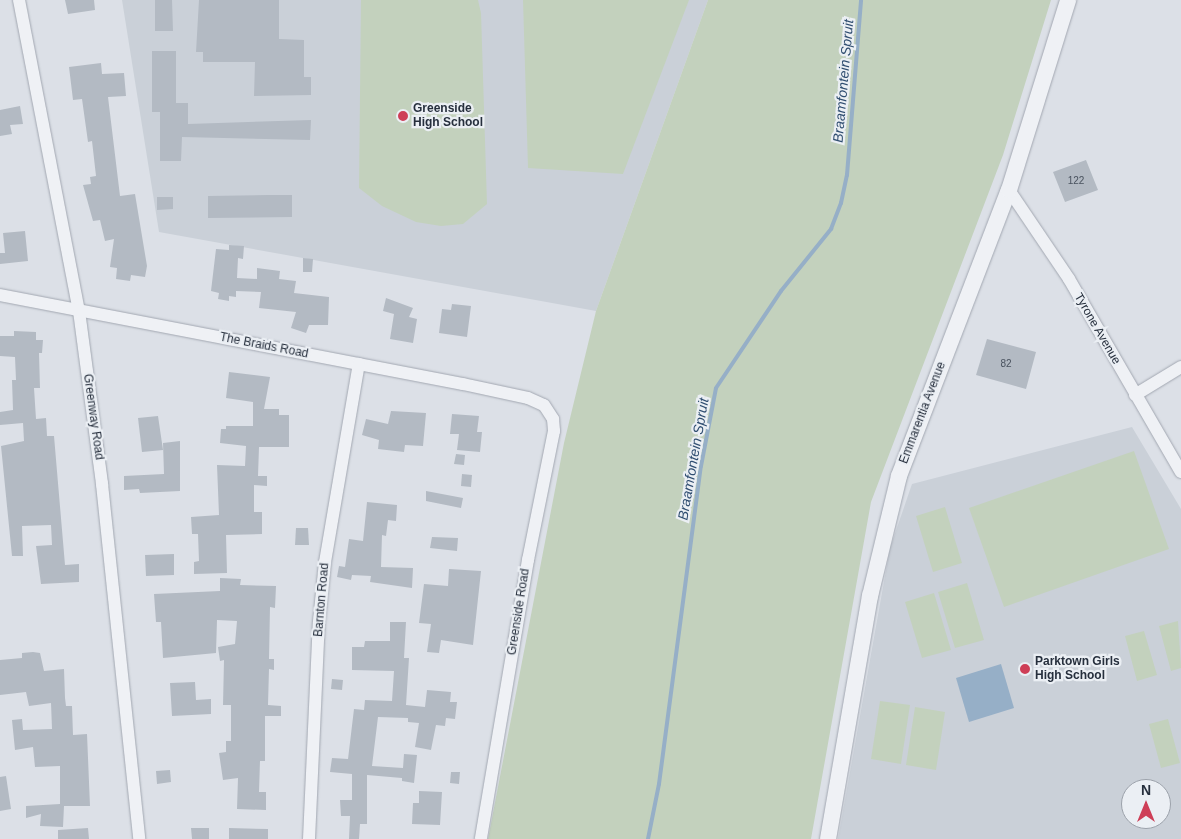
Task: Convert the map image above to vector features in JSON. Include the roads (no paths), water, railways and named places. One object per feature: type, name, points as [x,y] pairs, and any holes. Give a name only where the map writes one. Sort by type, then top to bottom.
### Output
[{"type":"street","name":"Greenway Road","points":[[19,0],[79,311],[102,484],[139,839]]},
{"type":"street","name":"Emmarentia Avenue","points":[[828,839],[881,542],[899,476],[1009,190],[1068,0]]},
{"type":"street","name":"Tyrone Avenue","points":[[1009,190],[1069,279],[1181,472]]},
{"type":"street","name":"The Braids Road","points":[[0,295],[528,398]]},
{"type":"street","name":"Barnton Road","points":[[309,839],[320,613],[359,364]]},
{"type":"street","points":[[1135,395],[1181,367]]},
{"type":"street","name":"Greenside Road","points":[[481,839],[528,560],[554,431],[549,411],[544,405],[528,398]]},
{"type":"water","points":[[1001,664],[1014,708],[969,722],[956,678]]},
{"type":"waterway","name":"Braamfontein Spruit","points":[[648,839],[659,784],[701,466],[716,388],[781,291],[831,229],[841,203],[847,175],[861,0]]},
{"type":"place","name":"Greenside High School","points":[[403,116]]},
{"type":"place","name":"Parktown Girls High School","points":[[1025,669]]}]
